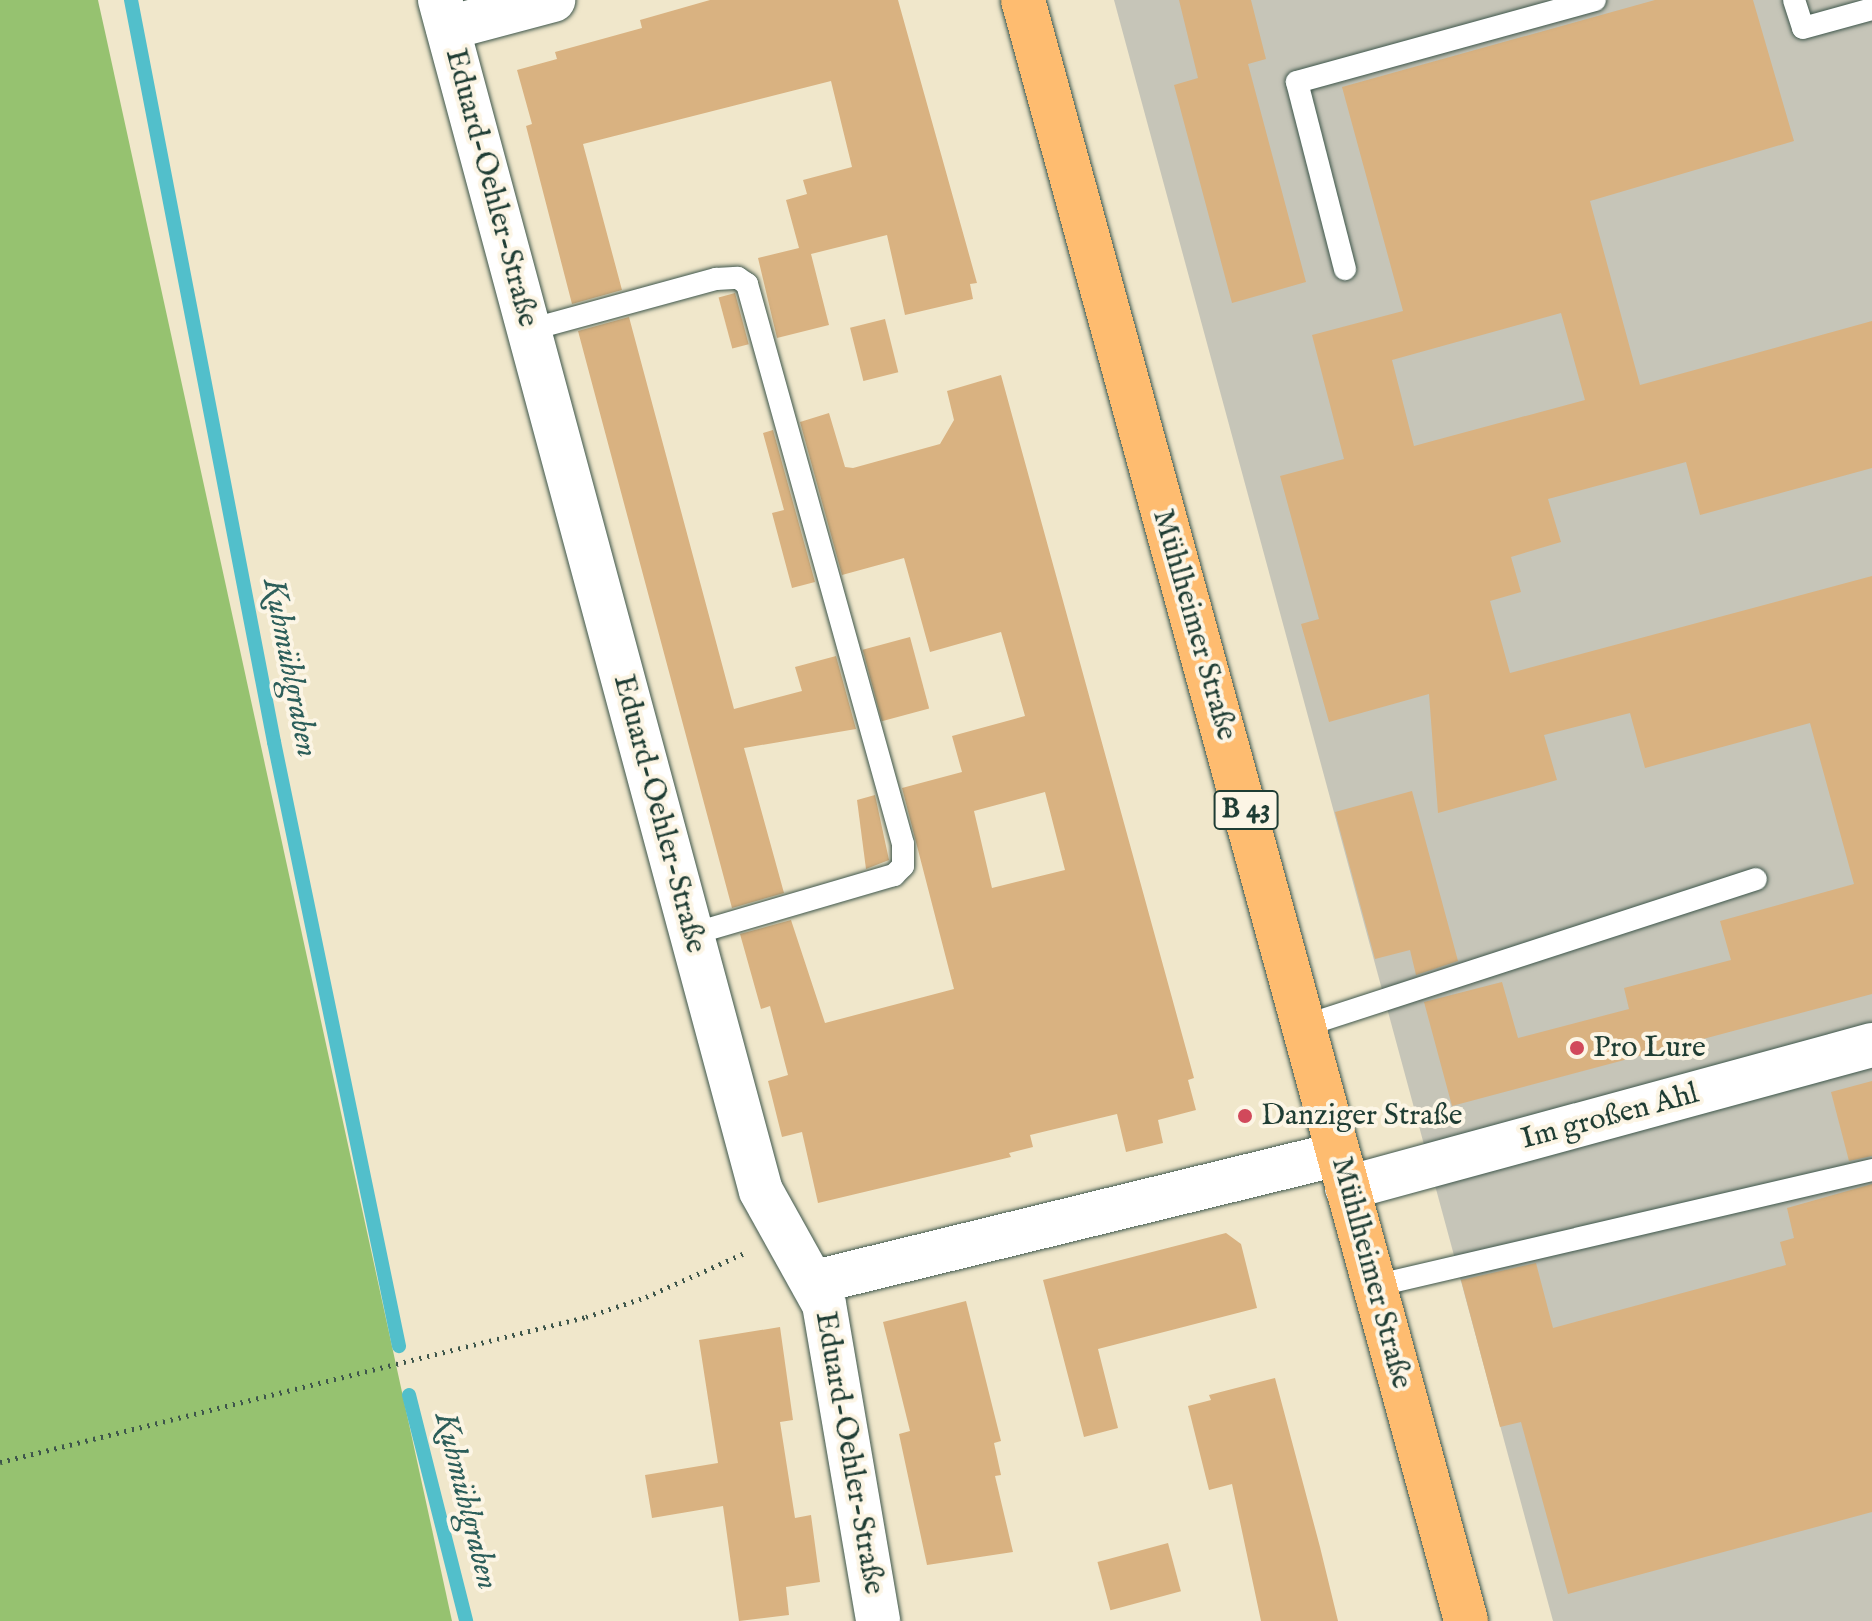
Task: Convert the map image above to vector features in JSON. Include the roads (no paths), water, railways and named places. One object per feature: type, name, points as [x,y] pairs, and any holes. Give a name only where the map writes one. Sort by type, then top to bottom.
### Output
[{"type":"main road","name":"Mühlheimer Straße","points":[[1023,0],[1466,1621]]},
{"type":"street","points":[[444,14],[553,0]]},
{"type":"street","name":"Eduard-Oehler-Straße","points":[[444,14],[761,1191],[782,1236],[815,1282],[829,1325],[878,1621]]},
{"type":"street","name":"Im großen Ahl","points":[[1343,1171],[1872,1045]]},
{"type":"street","points":[[815,1282],[1343,1171]]},
{"type":"lane","points":[[1345,269],[1297,82],[1595,0]]},
{"type":"lane","points":[[1794,0],[1803,28],[1872,9]]},
{"type":"lane","points":[[529,330],[716,279],[738,278],[747,284],[899,828],[905,855],[894,875],[692,934]]},
{"type":"lane","points":[[1304,1026],[1756,879]]},
{"type":"lane","points":[[1374,1286],[1872,1170]]},
{"type":"waterway","name":"Kuhmühlgraben","points":[[131,0],[274,742],[399,1346]]},
{"type":"waterway","name":"Kuhmühlgraben","points":[[409,1395],[466,1621]]},
{"type":"place","name":"Pro Lure","points":[[1577,1048]]},
{"type":"place","name":"Danziger Straße","points":[[1245,1116]]}]
